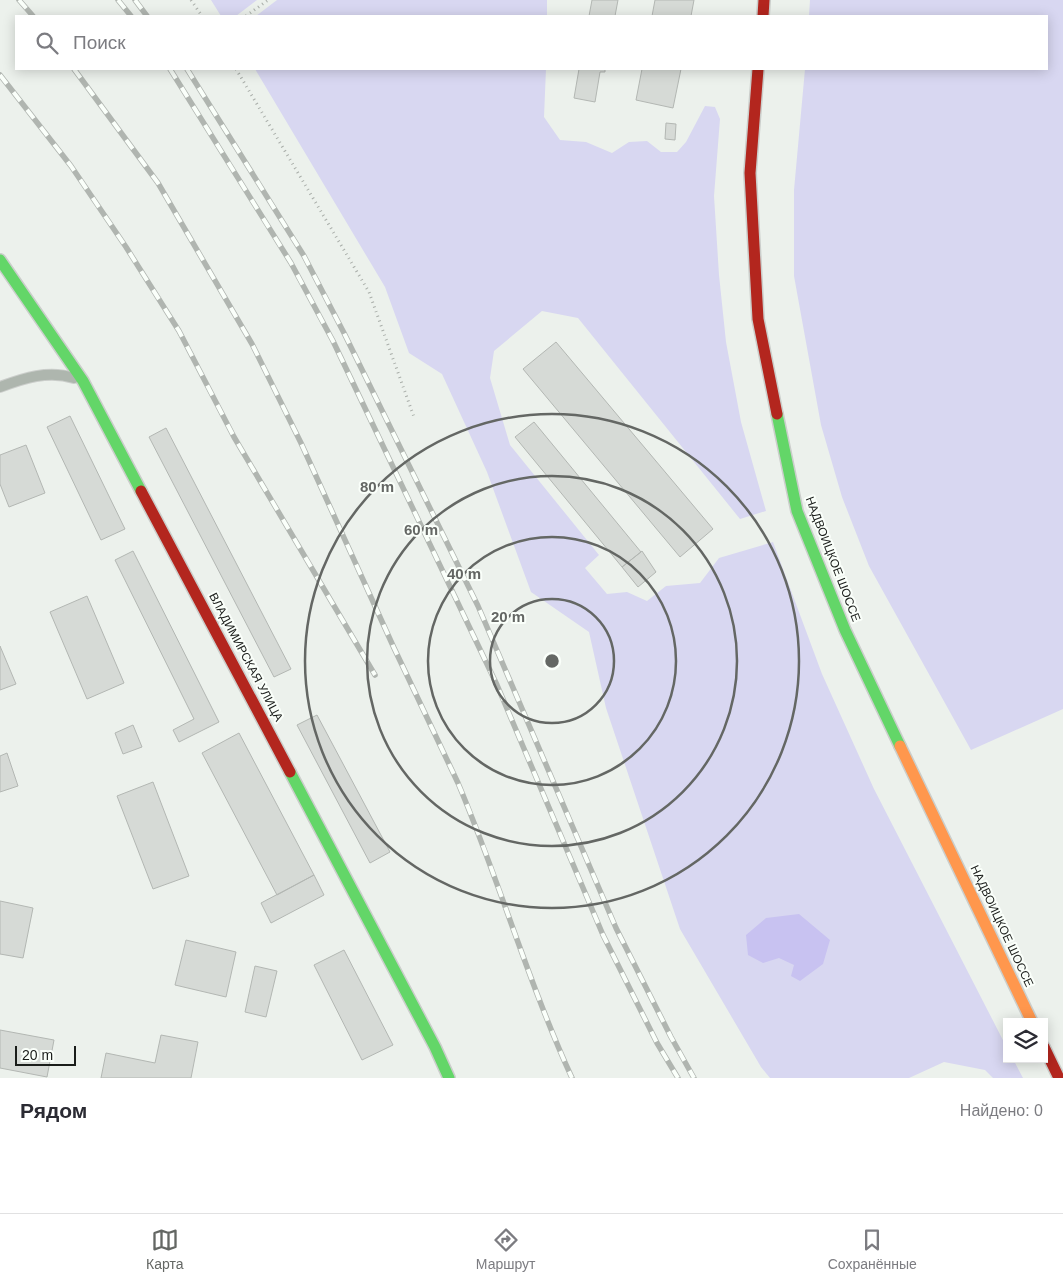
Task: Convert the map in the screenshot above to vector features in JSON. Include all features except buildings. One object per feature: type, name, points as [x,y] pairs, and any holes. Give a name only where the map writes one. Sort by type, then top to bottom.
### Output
[{"type":"main road","points":[[763,15],[764,0]]},
{"type":"main road","name":"НАДВОИЦКОЕ ШОССЕ","points":[[758,70],[750,173],[758,319],[797,511],[845,630],[1030,1018]]},
{"type":"main road","name":"ВЛАДИМИРСКАЯ УЛИЦА","points":[[0,260],[83,381],[259,710],[449,1078]]},
{"type":"main road","points":[[1048,1055],[1059,1078]]},
{"type":"lane","points":[[0,387],[30,376],[64,375],[83,381]]},
{"type":"path","points":[[191,0],[201,15]]},
{"type":"path","points":[[247,15],[268,0]]},
{"type":"path","points":[[237,70],[370,292],[414,416]]},
{"type":"shaded area","points":[[211,0],[257,0],[237,15],[220,15]]},
{"type":"shaded area","points":[[277,0],[547,0],[547,15],[257,15]]},
{"type":"shaded area","points":[[810,0],[1063,0],[1063,709],[971,750],[869,566],[842,497],[821,425],[794,276],[794,190],[805,70],[1048,70],[1048,15],[809,15]]},
{"type":"shaded area","points":[[256,70],[546,70],[544,117],[560,140],[586,142],[612,153],[629,142],[647,141],[661,152],[677,152],[686,142],[705,106],[715,107],[720,119],[714,196],[726,342],[741,422],[766,511],[740,519],[578,318],[542,311],[494,351],[490,378],[510,445],[599,555],[585,568],[607,594],[627,592],[647,601],[666,586],[700,583],[719,558],[773,542],[822,674],[874,789],[1003,1040],[1003,1063],[1015,1063],[1023,1078],[993,1078],[985,1070],[944,1062],[909,1078],[770,1078],[761,1067],[680,929],[606,708],[589,632],[531,592],[487,472],[442,374],[409,353],[385,287]]},
{"type":"shaded area","points":[[799,914],[830,940],[823,964],[800,981],[791,976],[794,965],[779,958],[763,963],[748,955],[746,935],[766,918]]},
{"type":"railway","points":[[19,0],[32,15]]},
{"type":"railway","points":[[118,0],[130,15]]},
{"type":"railway","points":[[135,0],[146,15]]},
{"type":"railway","points":[[75,70],[158,183],[252,344],[301,443],[394,648],[458,783],[541,1005],[572,1078]]},
{"type":"railway","points":[[171,70],[291,263],[333,341],[497,685],[603,935],[657,1043],[678,1078]]},
{"type":"railway","points":[[188,70],[304,256],[344,333],[478,606],[616,928],[694,1078]]},
{"type":"railway","points":[[0,75],[71,166],[126,247],[179,331],[234,437],[375,675]]},
{"type":"traffic: fast","points":[[0,260],[83,381],[141,491]]},
{"type":"traffic: fast","points":[[777,414],[797,511],[845,630],[900,746]]},
{"type":"traffic: fast","points":[[290,772],[435,1047],[449,1078]]},
{"type":"traffic: slow","points":[[900,746],[1030,1018]]},
{"type":"traffic: jam","points":[[763,15],[764,0]]},
{"type":"traffic: jam","points":[[758,70],[750,173],[758,319],[777,414]]},
{"type":"traffic: jam","points":[[141,491],[290,772]]},
{"type":"traffic: jam","points":[[1048,1055],[1059,1078]]}]
